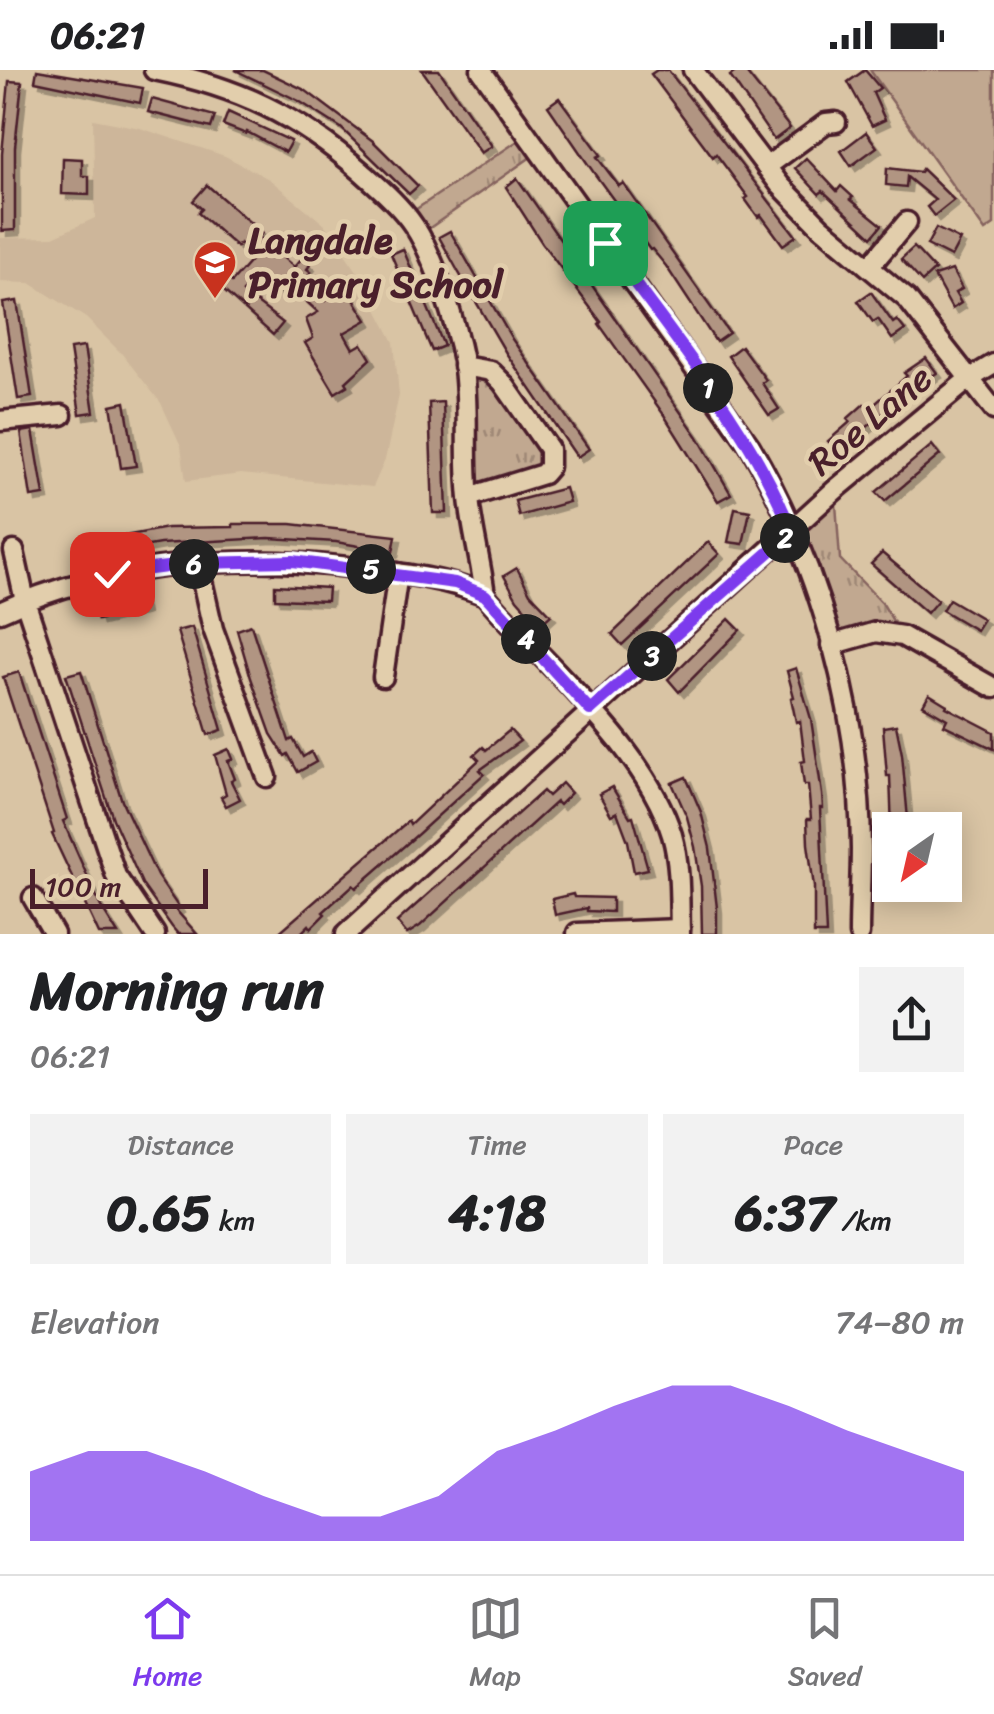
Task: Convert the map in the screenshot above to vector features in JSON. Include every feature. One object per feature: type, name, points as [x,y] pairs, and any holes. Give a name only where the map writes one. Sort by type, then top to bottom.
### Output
[{"type":"street","points":[[154,70],[204,80],[284,113],[330,144],[380,188],[414,225],[447,304],[463,366],[468,498],[485,595]]},
{"type":"street","points":[[481,70],[750,446],[776,491],[832,646],[850,717],[861,850],[858,934]]},
{"type":"street","points":[[703,74],[766,167],[821,227],[907,299],[994,410]]},
{"type":"street","points":[[766,167],[826,123],[836,122]]},
{"type":"street","points":[[870,266],[907,222]]},
{"type":"street","name":"Roe Lane","points":[[346,934],[836,490],[969,379],[994,364]]},
{"type":"street","points":[[463,366],[491,371],[549,450],[549,467],[543,474],[468,498]]},
{"type":"street","points":[[0,421],[62,415]]},
{"type":"street","points":[[14,550],[25,601],[116,876],[155,934]]},
{"type":"street","points":[[0,612],[112,574],[198,563],[293,561],[455,583],[485,595],[590,710],[642,776],[672,835],[678,864],[680,931],[577,933]]},
{"type":"street","points":[[198,563],[213,629],[266,777]]},
{"type":"street","points":[[384,677],[398,573]]},
{"type":"street","points":[[832,646],[876,632],[902,636],[994,688]]},
{"type":"street","points":[[32,898],[54,934]]},
{"type":"shaded area","name":"Langdale Primary School","points":[[93,119],[140,128],[225,156],[269,179],[324,224],[357,271],[394,342],[399,395],[385,460],[373,487],[241,474],[186,481],[181,446],[161,403],[122,354],[86,318],[30,283],[0,282],[0,238],[53,237],[95,218]]},
{"type":"green space","points":[[870,70],[994,70],[994,225],[985,231]]},
{"type":"green space","points":[[528,134],[538,152],[421,234],[406,216]]},
{"type":"green space","points":[[473,376],[485,376],[501,390],[545,455],[542,468],[474,492]]},
{"type":"green space","points":[[835,490],[840,559],[883,604],[902,636],[831,645],[792,532]]},
{"type":"building","points":[[37,70],[143,88],[140,103],[35,81]]},
{"type":"building","points":[[235,70],[263,70],[305,90],[373,141],[418,186],[409,194],[341,128],[299,101]]},
{"type":"building","points":[[422,70],[439,70],[492,146],[481,153]]},
{"type":"building","points":[[668,70],[796,236],[783,245],[761,215],[758,217],[716,154],[713,157],[651,74]]},
{"type":"building","points":[[744,70],[790,128],[774,140],[730,76]]},
{"type":"building","points":[[865,70],[880,88],[873,93],[885,120],[872,126],[848,82]]},
{"type":"building","points":[[9,81],[22,82],[15,147],[15,230],[2,231],[2,154]]},
{"type":"building","points":[[559,98],[601,155],[597,157],[619,186],[623,183],[729,333],[716,342],[666,266],[650,250],[548,106]]},
{"type":"building","points":[[152,99],[215,116],[211,128],[148,112]]},
{"type":"building","points":[[228,112],[291,141],[285,152],[247,132],[223,125]]},
{"type":"building","points":[[866,132],[877,147],[851,166],[841,151]]},
{"type":"building","points":[[63,158],[82,159],[82,176],[89,176],[89,195],[62,194]]},
{"type":"building","points":[[806,158],[837,191],[841,186],[853,197],[850,199],[882,225],[872,237],[823,191],[819,194],[795,168]]},
{"type":"building","points":[[887,168],[920,172],[922,169],[954,200],[934,216],[927,207],[935,200],[907,177],[906,187],[886,185]]},
{"type":"building","points":[[517,178],[698,437],[731,494],[718,501],[601,322],[542,243],[506,187]]},
{"type":"building","points":[[207,185],[294,267],[302,258],[310,265],[307,269],[311,272],[303,282],[325,301],[347,288],[367,320],[344,333],[353,349],[362,344],[371,359],[346,382],[348,385],[335,393],[305,343],[313,338],[306,319],[318,312],[295,291],[292,294],[283,287],[279,292],[258,275],[243,292],[283,323],[273,335],[214,282],[222,273],[232,282],[255,256],[240,243],[237,247],[198,213],[202,209],[193,201]]},
{"type":"building","points":[[936,228],[960,240],[951,257],[927,245]]},
{"type":"building","points":[[450,231],[512,339],[589,449],[577,457],[506,353],[459,273],[439,237]]},
{"type":"building","points":[[914,247],[935,270],[922,282],[901,259]]},
{"type":"building","points":[[403,249],[444,346],[432,351],[391,254]]},
{"type":"building","points":[[952,270],[962,289],[955,293],[961,303],[952,309],[934,276]]},
{"type":"building","points":[[871,292],[893,323],[897,320],[905,330],[892,339],[858,301]]},
{"type":"building","points":[[17,301],[32,397],[18,399],[3,303]]},
{"type":"building","points":[[741,346],[766,380],[762,383],[779,409],[769,415],[728,356]]},
{"type":"building","points":[[84,347],[94,412],[80,414],[70,349]]},
{"type":"building","points":[[926,358],[937,373],[914,387],[838,452],[828,441],[850,422],[847,419],[864,404],[869,409],[907,376],[904,373]]},
{"type":"building","points":[[125,402],[136,466],[121,468],[111,405]]},
{"type":"building","points":[[443,402],[447,513],[433,513],[429,403]]},
{"type":"building","points":[[33,430],[44,495],[31,497],[21,432]]},
{"type":"building","points":[[932,445],[940,455],[885,501],[876,492]]},
{"type":"building","points":[[565,488],[569,502],[519,516],[515,501]]},
{"type":"building","points":[[735,508],[750,511],[743,544],[728,542]]},
{"type":"building","points":[[291,524],[396,536],[393,552],[336,542],[269,538],[160,544],[84,557],[82,544],[167,528]]},
{"type":"building","points":[[708,542],[719,554],[622,645],[612,634]]},
{"type":"building","points":[[882,553],[938,600],[927,613],[871,564]]},
{"type":"building","points":[[517,568],[530,593],[551,615],[540,625],[517,599],[504,576]]},
{"type":"building","points":[[275,585],[328,588],[327,601],[275,599]]},
{"type":"building","points":[[140,594],[143,609],[98,620],[94,606]]},
{"type":"building","points":[[949,599],[983,619],[976,630],[942,610]]},
{"type":"building","points":[[729,619],[740,630],[679,692],[668,679]]},
{"type":"building","points":[[251,625],[289,741],[293,739],[303,757],[311,752],[316,762],[298,772],[271,734],[251,678],[237,630]]},
{"type":"building","points":[[192,627],[222,730],[208,735],[177,631]]},
{"type":"building","points":[[796,668],[811,719],[822,794],[826,934],[814,934],[808,785],[804,785],[800,721],[796,722],[787,671]]},
{"type":"building","points":[[81,671],[122,801],[157,876],[179,908],[176,910],[197,934],[178,934],[172,927],[143,886],[113,819],[66,675]]},
{"type":"building","points":[[19,672],[67,819],[63,821],[101,907],[118,934],[99,934],[52,834],[3,677]]},
{"type":"building","points":[[929,694],[994,732],[994,749],[944,725],[947,719],[923,705]]},
{"type":"building","points":[[896,725],[907,812],[891,812],[883,727]]},
{"type":"building","points":[[510,730],[520,741],[480,770],[484,774],[356,888],[353,885],[311,928],[309,925],[300,934],[277,934],[408,821],[410,825],[479,760],[474,755]]},
{"type":"building","points":[[229,749],[233,759],[228,761],[235,779],[231,781],[240,799],[226,806],[215,755]]},
{"type":"building","points":[[686,777],[701,812],[710,848],[717,934],[702,934],[695,847],[672,783]]},
{"type":"building","points":[[562,783],[571,793],[559,805],[556,802],[407,934],[397,922],[543,791],[548,796]]},
{"type":"building","points":[[612,787],[630,817],[633,816],[648,869],[634,872],[617,812],[611,815],[599,794]]},
{"type":"building","points":[[573,894],[612,898],[612,912],[587,908],[555,915],[552,899]]},
{"type":"place","name":"Langdale Primary School","points":[[215,300]]},
{"type":"route","points":[[112,574],[198,563],[293,561],[455,583],[485,595],[590,710],[792,532],[776,491],[750,446],[605,243]]}]
